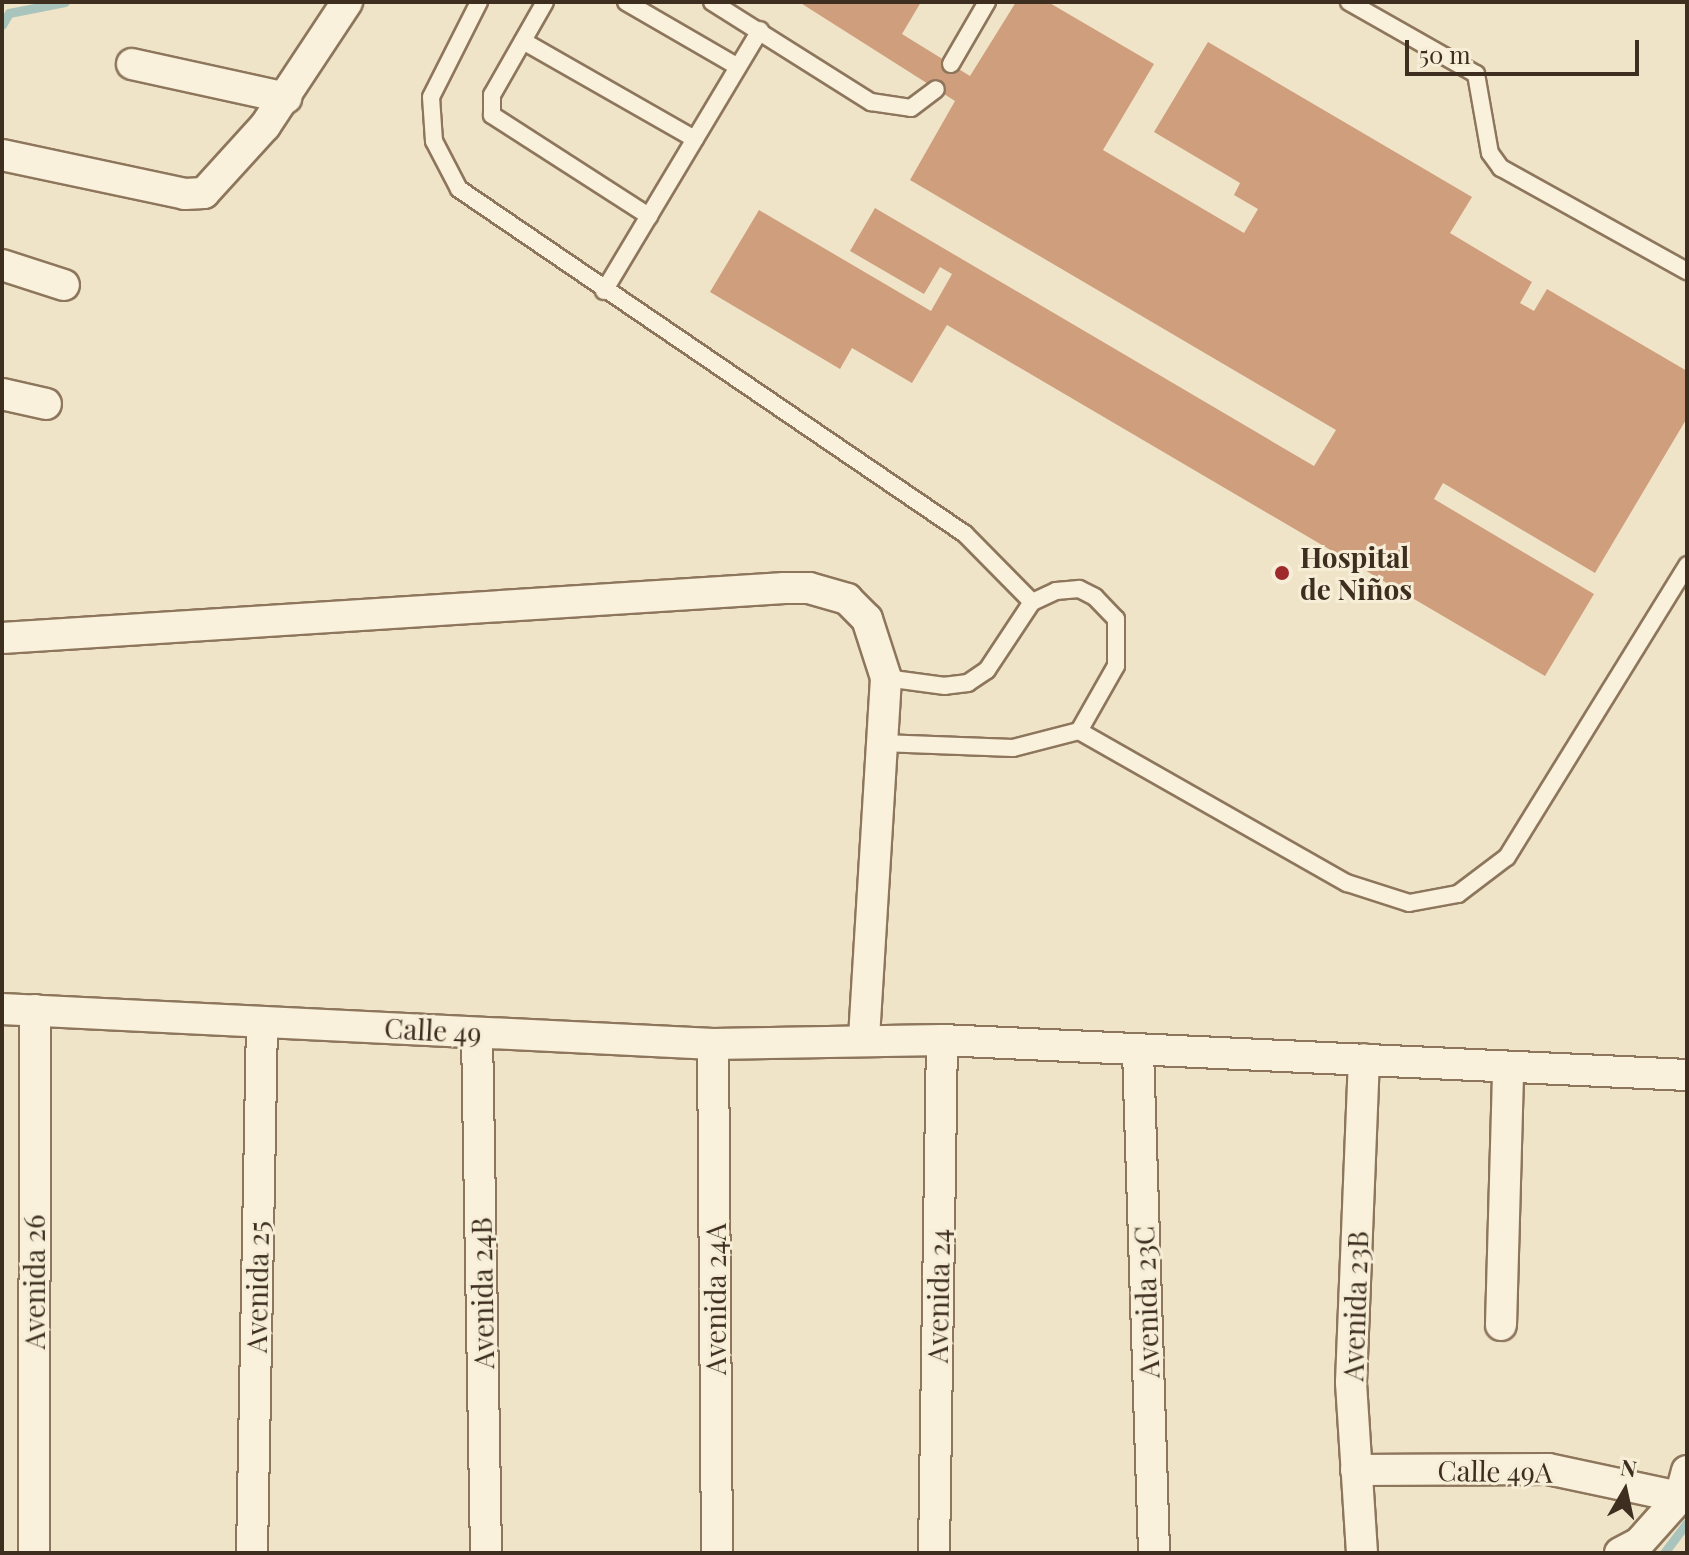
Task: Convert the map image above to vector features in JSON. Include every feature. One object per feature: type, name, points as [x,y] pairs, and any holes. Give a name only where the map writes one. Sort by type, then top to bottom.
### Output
[{"type":"street","points":[[2,155],[185,194],[204,193],[286,98],[347,2]]},
{"type":"street","points":[[132,64],[286,98]]},
{"type":"street","points":[[2,265],[64,285]]},
{"type":"street","points":[[2,394],[46,404]]},
{"type":"street","points":[[2,638],[809,588],[862,608],[886,678],[864,1037]]},
{"type":"street","name":"Calle 49","points":[[2,1009],[713,1044],[864,1037],[1687,1075]]},
{"type":"street","name":"Avenida 26","points":[[34,1553],[35,1010]]},
{"type":"street","name":"Avenida 25","points":[[252,1553],[262,1022]]},
{"type":"street","name":"Avenida 24B","points":[[477,1033],[486,1553]]},
{"type":"street","name":"Avenida 24","points":[[934,1553],[942,1040]]},
{"type":"street","name":"Avenida 24A","points":[[713,1044],[717,1553]]},
{"type":"street","name":"Avenida 23C","points":[[1138,1051],[1154,1553]]},
{"type":"street","name":"Avenida 23B","points":[[1362,1553],[1351,1382],[1364,1059]]},
{"type":"street","points":[[1501,1325],[1508,1067]]},
{"type":"street","name":"Calle 49A","points":[[1356,1470],[1548,1469],[1683,1484]]},
{"type":"street","points":[[1620,1553],[1639,1543],[1683,1484]]},
{"type":"lane","points":[[479,2],[431,97],[434,141],[459,189],[604,291],[965,534],[1032,602]]},
{"type":"lane","points":[[545,2],[492,95],[492,115],[649,216]]},
{"type":"lane","points":[[626,2],[738,67]]},
{"type":"lane","points":[[712,2],[886,107],[911,108],[936,89]]},
{"type":"lane","points":[[951,64],[987,2]]},
{"type":"lane","points":[[1349,2],[1476,74],[1490,153],[1501,168],[1687,271]]},
{"type":"lane","points":[[604,291],[760,30]]},
{"type":"lane","points":[[523,41],[695,139]]},
{"type":"lane","points":[[881,743],[1013,748],[1079,731],[1347,883],[1409,903],[1435,900],[1481,881],[1507,857],[1687,565]]},
{"type":"lane","points":[[886,678],[945,686],[968,683],[987,670],[1032,602],[1079,589],[1102,602],[1116,619],[1116,666],[1079,731]]},
{"type":"building","points":[[799,2],[921,2],[902,34],[970,76],[1016,2],[1048,2],[1154,64],[1103,150],[1244,233],[1258,209],[1234,195],[1240,183],[1154,132],[1208,42],[1472,197],[1450,233],[1532,282],[1520,303],[1534,311],[1547,289],[1687,371],[1687,418],[1595,573],[1443,483],[1434,499],[1594,594],[1545,676],[947,325],[912,383],[852,348],[840,369],[710,292],[759,210],[931,311],[952,274],[940,267],[924,294],[850,251],[875,208],[1314,466],[1336,430],[910,180],[955,101]]},
{"type":"waterway","points":[[2,25],[9,13],[65,2]]},
{"type":"waterway","points":[[1664,1553],[1687,1522]]},
{"type":"place","name":"Hospital de Niños","points":[[1282,573]]}]
